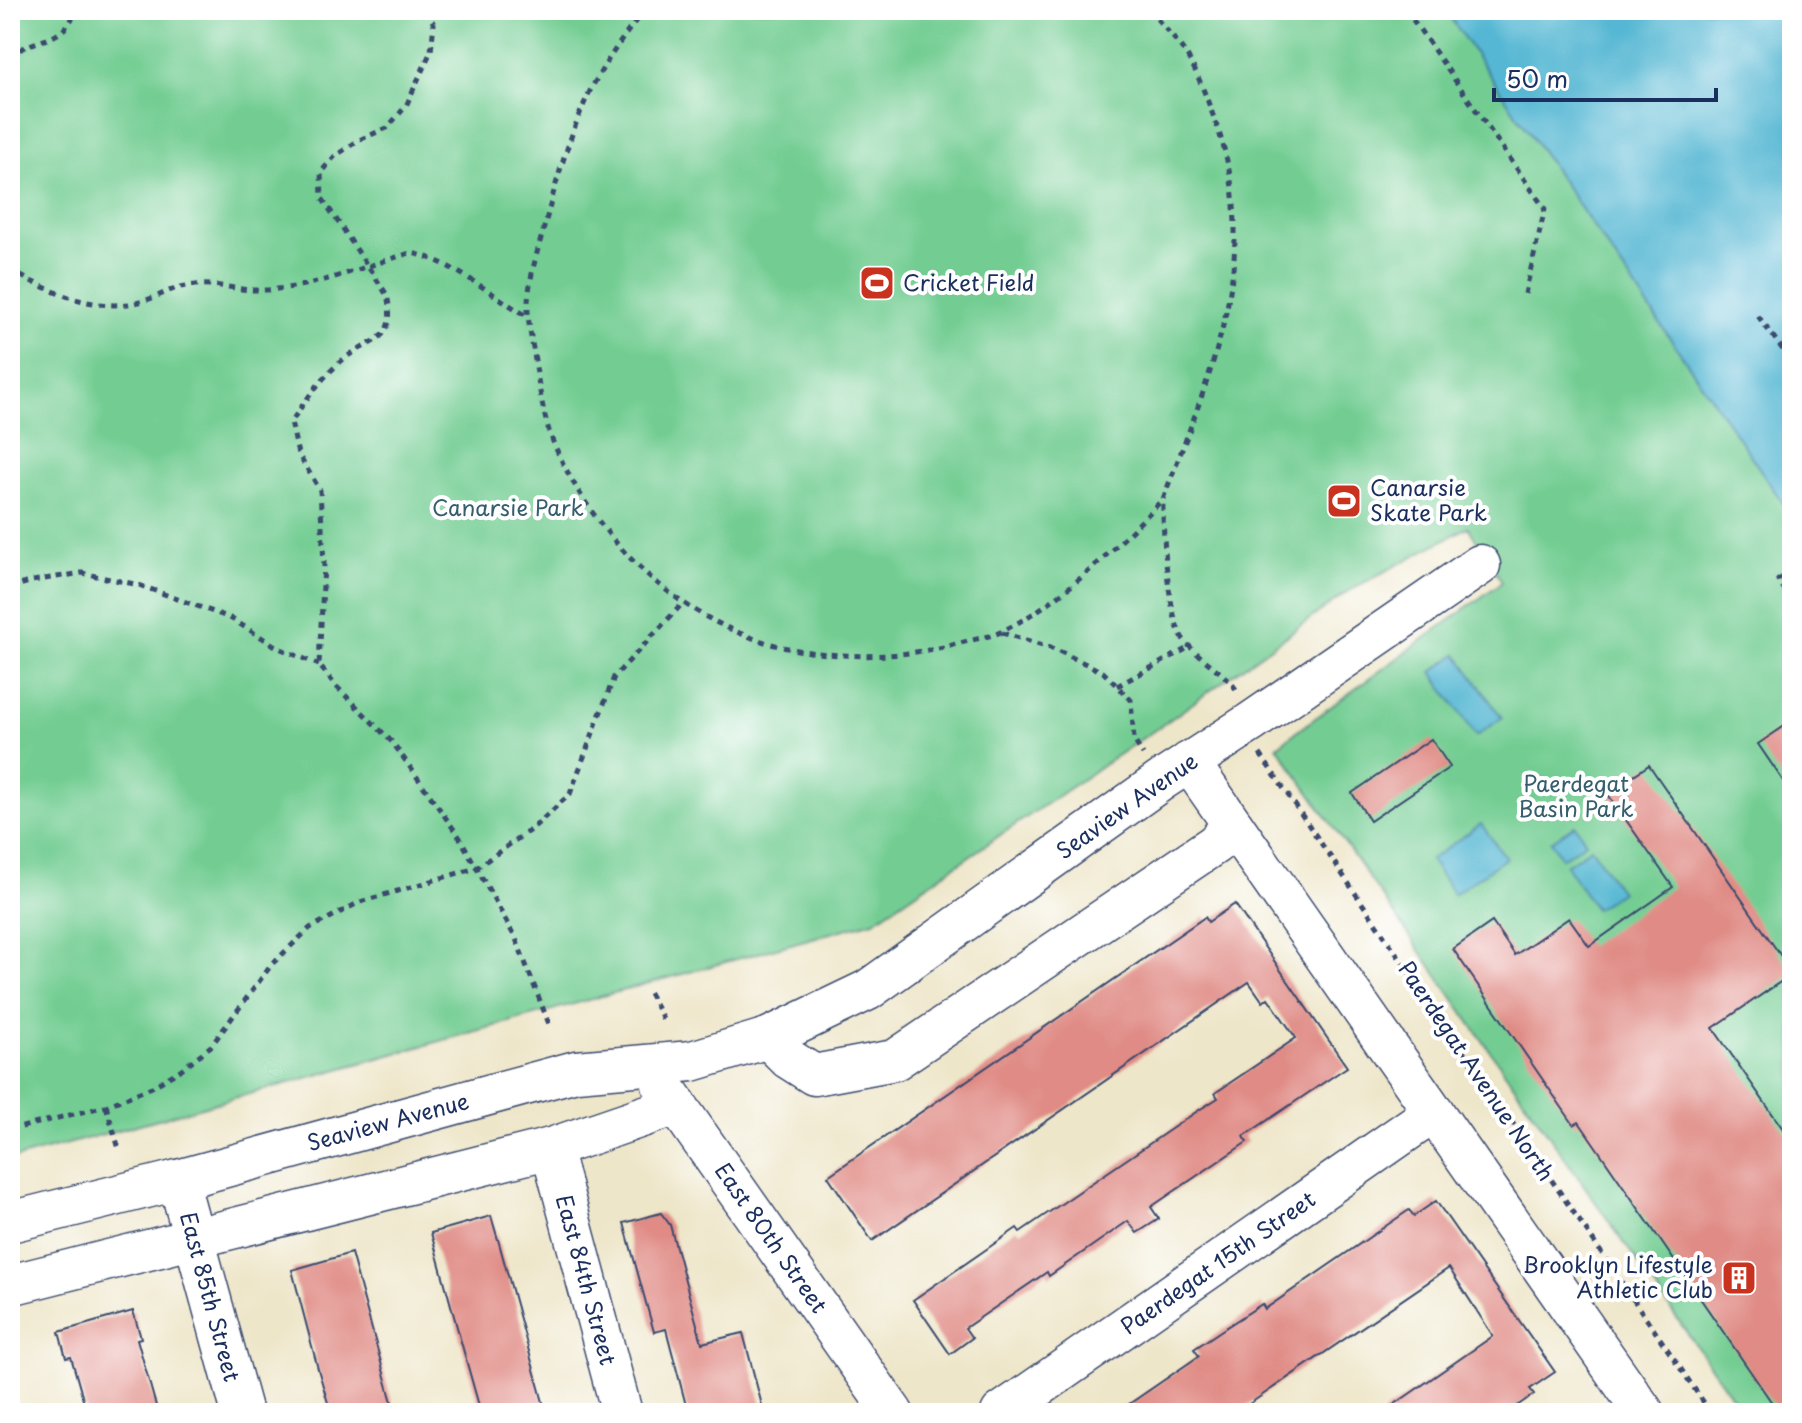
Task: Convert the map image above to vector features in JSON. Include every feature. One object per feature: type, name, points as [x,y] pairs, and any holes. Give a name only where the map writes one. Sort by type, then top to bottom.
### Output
[{"type":"street","name":"Seaview Avenue","points":[[10,1222],[178,1180],[576,1071],[692,1061],[768,1038],[868,990],[1189,762],[1480,565]]},
{"type":"street","points":[[1189,762],[1434,1112],[1633,1409]]},
{"type":"street","points":[[768,1038],[789,1059],[814,1075],[895,1060],[1215,844],[1233,825]]},
{"type":"street","name":"East 80th Street","points":[[648,1064],[893,1413]]},
{"type":"street","points":[[10,1285],[551,1148],[677,1105]]},
{"type":"street","name":"Paerdegat 15th Street","points":[[1001,1413],[1434,1112]]},
{"type":"street","name":"East 84th Street","points":[[551,1148],[622,1413]]},
{"type":"street","name":"East 85th Street","points":[[178,1180],[242,1413]]},
{"type":"path","points":[[10,57],[22,46],[48,40],[67,28],[76,10]]},
{"type":"path","points":[[319,665],[324,564],[320,490],[298,454],[291,422],[308,397],[341,361],[370,346],[387,330],[391,313],[387,295],[322,198],[321,172],[335,156],[359,140],[387,128],[406,106],[431,51],[434,24],[426,10]]},
{"type":"path","points":[[644,10],[616,46],[591,91],[574,133],[537,254],[528,298],[539,384],[553,441],[579,493],[604,530],[640,569],[683,603],[716,622],[770,645],[851,656],[898,656],[1001,633],[1064,594],[1102,562],[1163,499]]},
{"type":"path","points":[[1117,686],[1190,647],[1181,637],[1174,613],[1162,527],[1163,499],[1221,336],[1232,286],[1237,234],[1232,180],[1219,130],[1203,88],[1182,48],[1149,10]]},
{"type":"path","points":[[1406,10],[1545,209],[1524,298]]},
{"type":"path","points":[[10,270],[86,303],[112,306],[145,301],[171,288],[196,284],[259,290],[298,287],[410,253],[424,254],[528,316]]},
{"type":"path","points":[[1758,316],[1792,362]]},
{"type":"path","points":[[1792,571],[1778,580],[1792,600]]},
{"type":"path","points":[[10,588],[82,573],[139,585],[230,618],[279,648],[319,665],[393,743],[460,838],[516,939],[549,1024]]},
{"type":"path","points":[[10,1130],[106,1106],[152,1087],[211,1046],[272,964],[310,928],[360,902],[476,868],[533,828],[570,794],[614,677],[683,603]]},
{"type":"path","points":[[1001,633],[1050,647],[1103,672],[1131,700],[1134,740],[1146,759]]},
{"type":"path","name":"Paerdegat Avenue North","points":[[1190,647],[1230,680],[1245,702],[1262,760],[1711,1413]]},
{"type":"path","points":[[649,993],[663,1019]]},
{"type":"path","points":[[106,1106],[120,1152]]},
{"type":"green space","name":"Canarsie Park","points":[[10,10],[1445,10],[1792,516],[1792,1413],[1743,1413],[1277,746],[1502,582],[1468,527],[1350,590],[1168,721],[874,921],[10,1160]]},
{"type":"water","points":[[1445,10],[1792,10],[1792,516]]},
{"type":"water","points":[[1457,654],[1502,718],[1476,736],[1432,672]]},
{"type":"water","points":[[1481,824],[1506,858],[1454,894],[1430,860]]},
{"type":"water","points":[[1575,825],[1586,842],[1562,858],[1551,841]]},
{"type":"water","points":[[1591,848],[1621,892],[1595,909],[1566,865]]},
{"type":"building","points":[[1792,721],[1792,794],[1758,744]]},
{"type":"building","points":[[1431,739],[1450,767],[1370,821],[1352,793]]},
{"type":"building","name":"Brooklyn Lifestyle Athletic Club","points":[[1649,765],[1792,972],[1713,1028],[1792,1142],[1792,1413],[1779,1413],[1579,1122],[1574,1125],[1453,949],[1492,922],[1515,955],[1569,918],[1589,946],[1673,887],[1607,793]]},
{"type":"building","points":[[1235,904],[1347,1067],[1244,1136],[1247,1142],[1151,1207],[1159,1219],[1137,1233],[1128,1221],[1049,1276],[1047,1272],[965,1328],[972,1338],[950,1354],[913,1300],[1017,1228],[1020,1232],[1218,1098],[1215,1093],[1296,1038],[1268,998],[1263,1002],[1249,982],[872,1241],[828,1176],[1205,917],[1208,922]]},
{"type":"building","points":[[1436,1201],[1555,1372],[1530,1389],[1534,1394],[1507,1413],[1382,1413],[1493,1336],[1449,1268],[1236,1413],[1116,1413],[1199,1356],[1194,1349],[1219,1332],[1262,1304],[1265,1309],[1409,1210],[1414,1216]]},
{"type":"building","points":[[661,1213],[670,1225],[702,1343],[743,1333],[764,1413],[688,1413],[666,1329],[654,1332],[624,1223]]},
{"type":"building","points":[[491,1216],[546,1413],[481,1413],[465,1356],[431,1233]]},
{"type":"building","points":[[351,1253],[395,1413],[331,1413],[318,1369],[292,1270]]},
{"type":"building","points":[[133,1311],[141,1338],[137,1339],[158,1413],[87,1413],[71,1357],[66,1358],[59,1332]]},
{"type":"place","name":"Cricket Field","points":[[877,283]]},
{"type":"place","name":"Canarsie Skate Park","points":[[1344,501]]},
{"type":"place","name":"Brooklyn Lifestyle Athletic Club","points":[[1739,1278]]},
{"type":"park label","name":"Paerdegat Basin Park","points":[[1576,796]]}]
